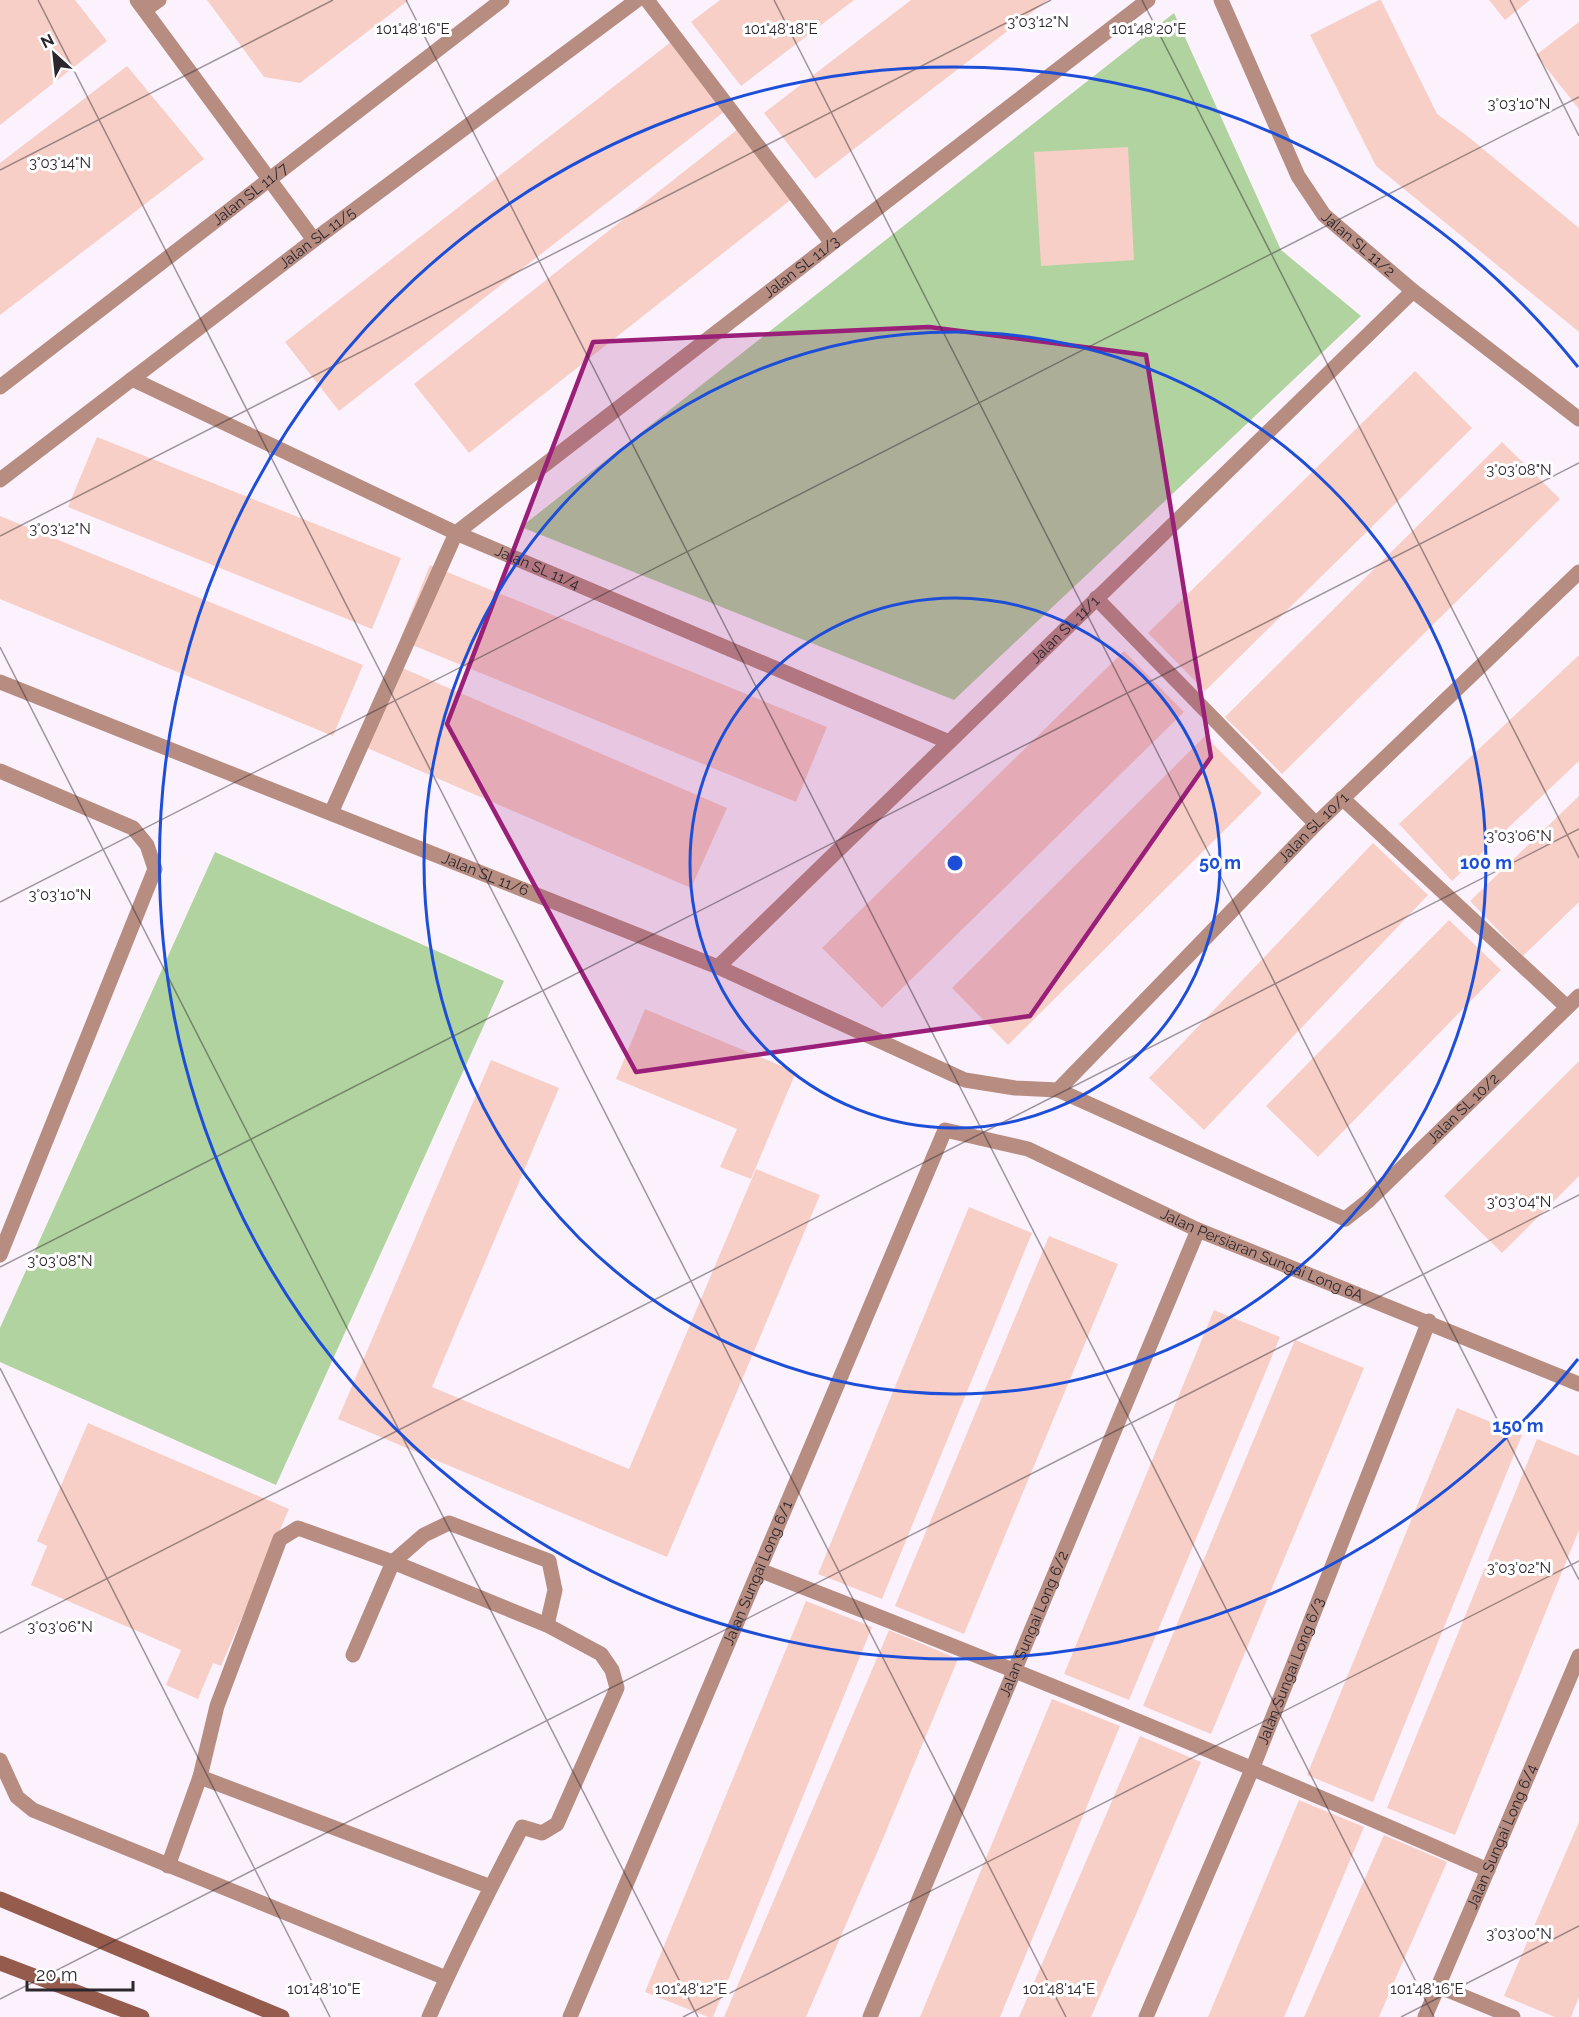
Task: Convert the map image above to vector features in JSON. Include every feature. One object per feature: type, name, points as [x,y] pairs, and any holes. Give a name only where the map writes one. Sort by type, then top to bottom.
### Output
[{"type":"street","points":[[159,0],[141,5],[314,240]]},
{"type":"street","name":"Jalan SL 11/7","points":[[0,387],[501,0]]},
{"type":"street","name":"Jalan SL 11/5","points":[[0,480],[314,240],[637,0]]},
{"type":"street","points":[[648,0],[831,242]]},
{"type":"street","name":"Jalan SL 11/3","points":[[456,533],[1148,0]]},
{"type":"street","name":"Jalan SL 11/2","points":[[1221,0],[1298,176],[1324,215],[1413,291],[1579,419]]},
{"type":"street","name":"Jalan SL 11/1","points":[[718,967],[1413,291]]},
{"type":"street","name":"Jalan SL 11/4","points":[[132,379],[456,533],[949,742]]},
{"type":"street","points":[[331,813],[456,533]]},
{"type":"street","name":"Jalan SL 10/1","points":[[1058,1090],[1342,798],[1579,572]]},
{"type":"street","points":[[1096,598],[1316,824]]},
{"type":"street","name":"Jalan SL 11/6","points":[[0,682],[718,967],[965,1080],[1015,1088],[1058,1090]]},
{"type":"street","points":[[0,771],[133,828],[147,845],[155,869],[0,1254]]},
{"type":"street","points":[[1342,798],[1567,1007]]},
{"type":"street","name":"Jalan SL 10/2","points":[[1058,1090],[1345,1219],[1376,1193],[1579,996]]},
{"type":"street","name":"Jalan Persiaran Sungai Long 6A","points":[[945,1130],[1028,1149],[1198,1230],[1428,1321],[1579,1384]]},
{"type":"street","name":"Jalan Sungai Long 6/1","points":[[570,2017],[945,1130]]},
{"type":"street","name":"Jalan Sungai Long 6/2","points":[[870,2017],[1198,1230]]},
{"type":"street","name":"Jalan Sungai Long 6/3","points":[[1146,2017],[1253,1767],[1428,1321]]},
{"type":"street","points":[[353,1655],[393,1562],[424,1536],[449,1523],[549,1561],[555,1590],[546,1625]]},
{"type":"street","points":[[168,1866],[200,1777],[217,1706],[280,1539],[298,1527],[393,1562],[546,1625],[601,1654],[612,1670],[617,1688],[557,1824],[542,1833],[522,1827],[446,1978],[429,2017]]},
{"type":"street","points":[[759,1570],[1015,1669],[1253,1767],[1488,1870]]},
{"type":"street","name":"Jalan Sungai Long 6/4","points":[[1425,2017],[1579,1656]]},
{"type":"street","points":[[0,1760],[17,1797],[33,1810],[446,1978]]},
{"type":"street","points":[[200,1777],[491,1887]]},
{"type":"street","points":[[0,1899],[282,2017]]},
{"type":"street","points":[[0,1963],[142,2017]]},
{"type":"street","points":[[1438,1986],[1513,2017]]},
{"type":"highlighted area","points":[[929,327],[1146,355],[1211,757],[1030,1016],[636,1072],[447,724],[593,342]]},
{"type":"green space","points":[[1174,13],[1281,250],[1361,316],[954,700],[521,527]]},
{"type":"green space","points":[[215,852],[504,981],[276,1485],[0,1362],[0,1328]]},
{"type":"building","points":[[0,0],[75,0],[107,41],[0,125]]},
{"type":"building","points":[[207,0],[409,0],[300,83],[264,77]]},
{"type":"building","points":[[720,0],[854,0],[741,86],[691,22]]},
{"type":"building","points":[[911,0],[1048,0],[815,179],[764,113]]},
{"type":"building","points":[[1379,0],[1437,114],[1579,228],[1579,332],[1376,166],[1310,35]]},
{"type":"building","points":[[1489,0],[1530,0],[1505,20]]},
{"type":"building","points":[[1579,22],[1579,109],[1536,55]]},
{"type":"building","points":[[671,42],[725,111],[339,411],[285,342]]},
{"type":"building","points":[[127,66],[204,159],[0,315],[0,163]]},
{"type":"building","points":[[738,129],[793,198],[469,453],[414,384]]},
{"type":"building","points":[[1128,147],[1134,260],[1041,266],[1034,152]]},
{"type":"building","points":[[1415,371],[1472,428],[1205,691],[1148,633]]},
{"type":"building","points":[[97,437],[401,558],[372,629],[68,507]]},
{"type":"building","points":[[1502,442],[1560,499],[1282,774],[1225,717]]},
{"type":"building","points":[[0,516],[363,665],[333,736],[0,599]]},
{"type":"building","points":[[430,565],[827,727],[796,802],[400,640]]},
{"type":"building","points":[[1124,651],[1184,712],[882,1008],[822,948]]},
{"type":"building","points":[[1579,655],[1579,761],[1452,881],[1399,824]]},
{"type":"building","points":[[400,667],[727,808],[691,888],[365,747]]},
{"type":"building","points":[[1205,736],[1262,793],[1008,1045],[952,988]]},
{"type":"building","points":[[1579,796],[1579,902],[1523,956],[1470,901]]},
{"type":"building","points":[[1373,843],[1428,895],[1204,1130],[1149,1078]]},
{"type":"building","points":[[1449,920],[1501,970],[1318,1157],[1266,1106]]},
{"type":"building","points":[[645,1009],[796,1072],[751,1179],[720,1167],[737,1129],[616,1079]]},
{"type":"building","points":[[491,1060],[559,1088],[432,1387],[629,1469],[756,1169],[820,1195],[667,1557],[338,1419]]},
{"type":"building","points":[[1579,1061],[1579,1176],[1502,1253],[1444,1196]]},
{"type":"building","points":[[969,1207],[1032,1233],[882,1599],[818,1574]]},
{"type":"building","points":[[1049,1236],[1118,1264],[964,1634],[895,1606]]},
{"type":"building","points":[[1214,1310],[1280,1337],[1129,1700],[1064,1674]]},
{"type":"building","points":[[1295,1340],[1364,1368],[1211,1734],[1143,1706]]},
{"type":"building","points":[[1457,1408],[1522,1435],[1373,1802],[1307,1775]]},
{"type":"building","points":[[88,1423],[289,1509],[221,1666],[213,1663],[198,1699],[166,1685],[181,1650],[31,1585],[47,1546],[37,1541]]},
{"type":"building","points":[[1537,1439],[1579,1456],[1579,1530],[1455,1835],[1387,1808]]},
{"type":"building","points":[[806,1601],[872,1627],[713,2017],[708,2017],[645,1992]]},
{"type":"building","points":[[889,1630],[958,1659],[882,1841],[806,2017],[724,2017]]},
{"type":"building","points":[[1052,1699],[1120,1726],[1000,2017],[920,2017]]},
{"type":"building","points":[[1140,1736],[1201,1762],[1137,1912],[1091,2017],[1019,2017]]},
{"type":"building","points":[[1299,1800],[1364,1827],[1284,2017],[1208,2017]]},
{"type":"building","points":[[1579,1822],[1579,1997],[1571,2017],[1555,2017],[1504,1996]]},
{"type":"building","points":[[1384,1835],[1447,1862],[1379,2017],[1304,2017]]}]
